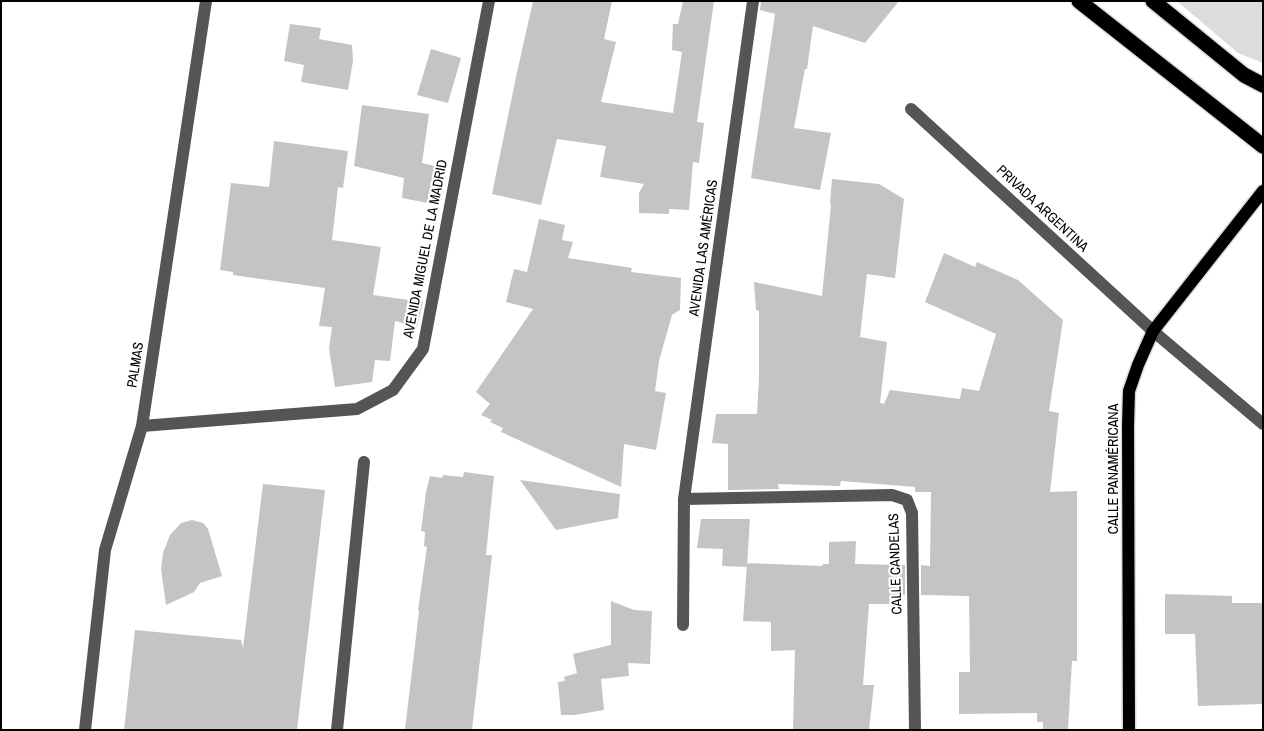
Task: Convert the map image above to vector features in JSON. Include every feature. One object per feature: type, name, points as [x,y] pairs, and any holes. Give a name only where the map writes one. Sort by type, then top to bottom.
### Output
[{"type":"highway","points":[[1079,1],[1263,146]]},
{"type":"highway","points":[[1153,1],[1244,75],[1263,85]]},
{"type":"main road","name":"CALLE PANAMÉRICANA","points":[[1129,730],[1128,426],[1130,391],[1138,365],[1153,331],[1263,191]]},
{"type":"street","name":"PALMAS","points":[[85,730],[105,550],[142,426],[206,1]]},
{"type":"street","name":"AVENIDA MIGUEL DE LA MADRID","points":[[142,426],[357,409],[393,390],[423,349],[489,1]]},
{"type":"street","name":"AVENIDA LAS AMÉRICAS","points":[[683,624],[684,499],[754,1]]},
{"type":"street","name":"PRIVADA ARGENTINA","points":[[911,109],[1153,331],[1263,424]]},
{"type":"street","points":[[337,730],[364,462]]},
{"type":"street","name":"CALLE CANDELAS","points":[[684,499],[892,495],[907,500],[912,513],[915,730]]},
{"type":"shaded area","points":[[1177,1],[1263,1],[1263,63],[1238,53]]},
{"type":"building","points":[[533,1],[612,1],[604,39],[616,42],[601,102],[673,113],[682,52],[672,50],[673,24],[678,24],[683,1],[714,1],[697,122],[704,123],[699,163],[693,162],[689,210],[669,209],[669,214],[639,213],[639,193],[644,184],[600,177],[606,146],[557,139],[541,205],[492,194]]},
{"type":"building","points":[[761,1],[899,1],[865,43],[813,26],[807,69],[805,69],[794,128],[831,133],[820,190],[751,178],[775,14],[760,10]]},
{"type":"building","points":[[290,24],[321,28],[319,39],[352,45],[353,61],[348,90],[301,82],[304,65],[284,61]]},
{"type":"building","points":[[431,49],[461,58],[448,103],[417,95]]},
{"type":"building","points":[[362,105],[429,114],[422,163],[443,168],[439,205],[402,198],[404,178],[354,166]]},
{"type":"building","points":[[274,141],[348,151],[343,188],[338,187],[332,240],[381,247],[373,295],[423,302],[417,327],[395,321],[390,361],[375,360],[372,382],[335,387],[329,349],[332,327],[319,326],[325,288],[233,275],[233,272],[220,270],[231,183],[269,187]]},
{"type":"building","points":[[832,179],[879,184],[904,199],[895,278],[867,274],[860,337],[887,342],[880,403],[884,404],[890,390],[960,399],[962,388],[979,391],[996,334],[925,302],[944,253],[975,267],[977,262],[1018,280],[1063,320],[1049,411],[1059,413],[1050,492],[1077,491],[1077,661],[1072,661],[1068,730],[1043,730],[1043,722],[1037,722],[1037,713],[959,714],[959,672],[970,672],[969,596],[921,595],[921,565],[930,566],[931,492],[915,492],[915,487],[841,481],[840,486],[778,484],[779,489],[728,490],[728,444],[712,443],[716,414],[757,414],[759,311],[756,310],[754,282],[822,296]]},
{"type":"building","points":[[539,219],[565,225],[562,240],[573,242],[568,258],[632,268],[631,272],[681,278],[680,310],[672,315],[659,361],[655,391],[666,393],[656,450],[624,444],[621,487],[501,432],[503,428],[481,415],[490,404],[476,392],[533,309],[506,302],[514,269],[527,272]]},
{"type":"building","points":[[464,472],[494,476],[486,555],[492,555],[472,730],[405,730],[427,547],[424,546],[425,532],[421,531],[426,492],[430,476],[442,478],[443,475],[463,477]]},
{"type":"building","points":[[520,480],[620,494],[618,518],[556,530]]},
{"type":"building","points":[[263,484],[325,490],[297,730],[124,730],[135,630],[241,640],[243,648]]},
{"type":"building","points":[[701,519],[750,519],[747,567],[722,566],[723,549],[697,548]]},
{"type":"building","points":[[192,520],[203,523],[208,529],[222,576],[200,583],[194,592],[166,605],[161,569],[163,553],[170,535],[181,523]]},
{"type":"building","points":[[856,541],[855,564],[905,565],[905,595],[897,595],[897,604],[869,604],[863,685],[874,685],[869,730],[793,730],[795,650],[771,651],[771,622],[743,621],[747,563],[822,566],[823,564],[829,564],[829,542]]},
{"type":"building","points":[[1165,594],[1232,596],[1232,603],[1263,603],[1263,704],[1198,706],[1195,634],[1165,634]]},
{"type":"building","points":[[611,601],[634,610],[652,611],[650,664],[628,663],[629,676],[601,679],[604,710],[574,715],[561,715],[558,682],[565,681],[564,677],[577,673],[573,654],[611,645]]}]
